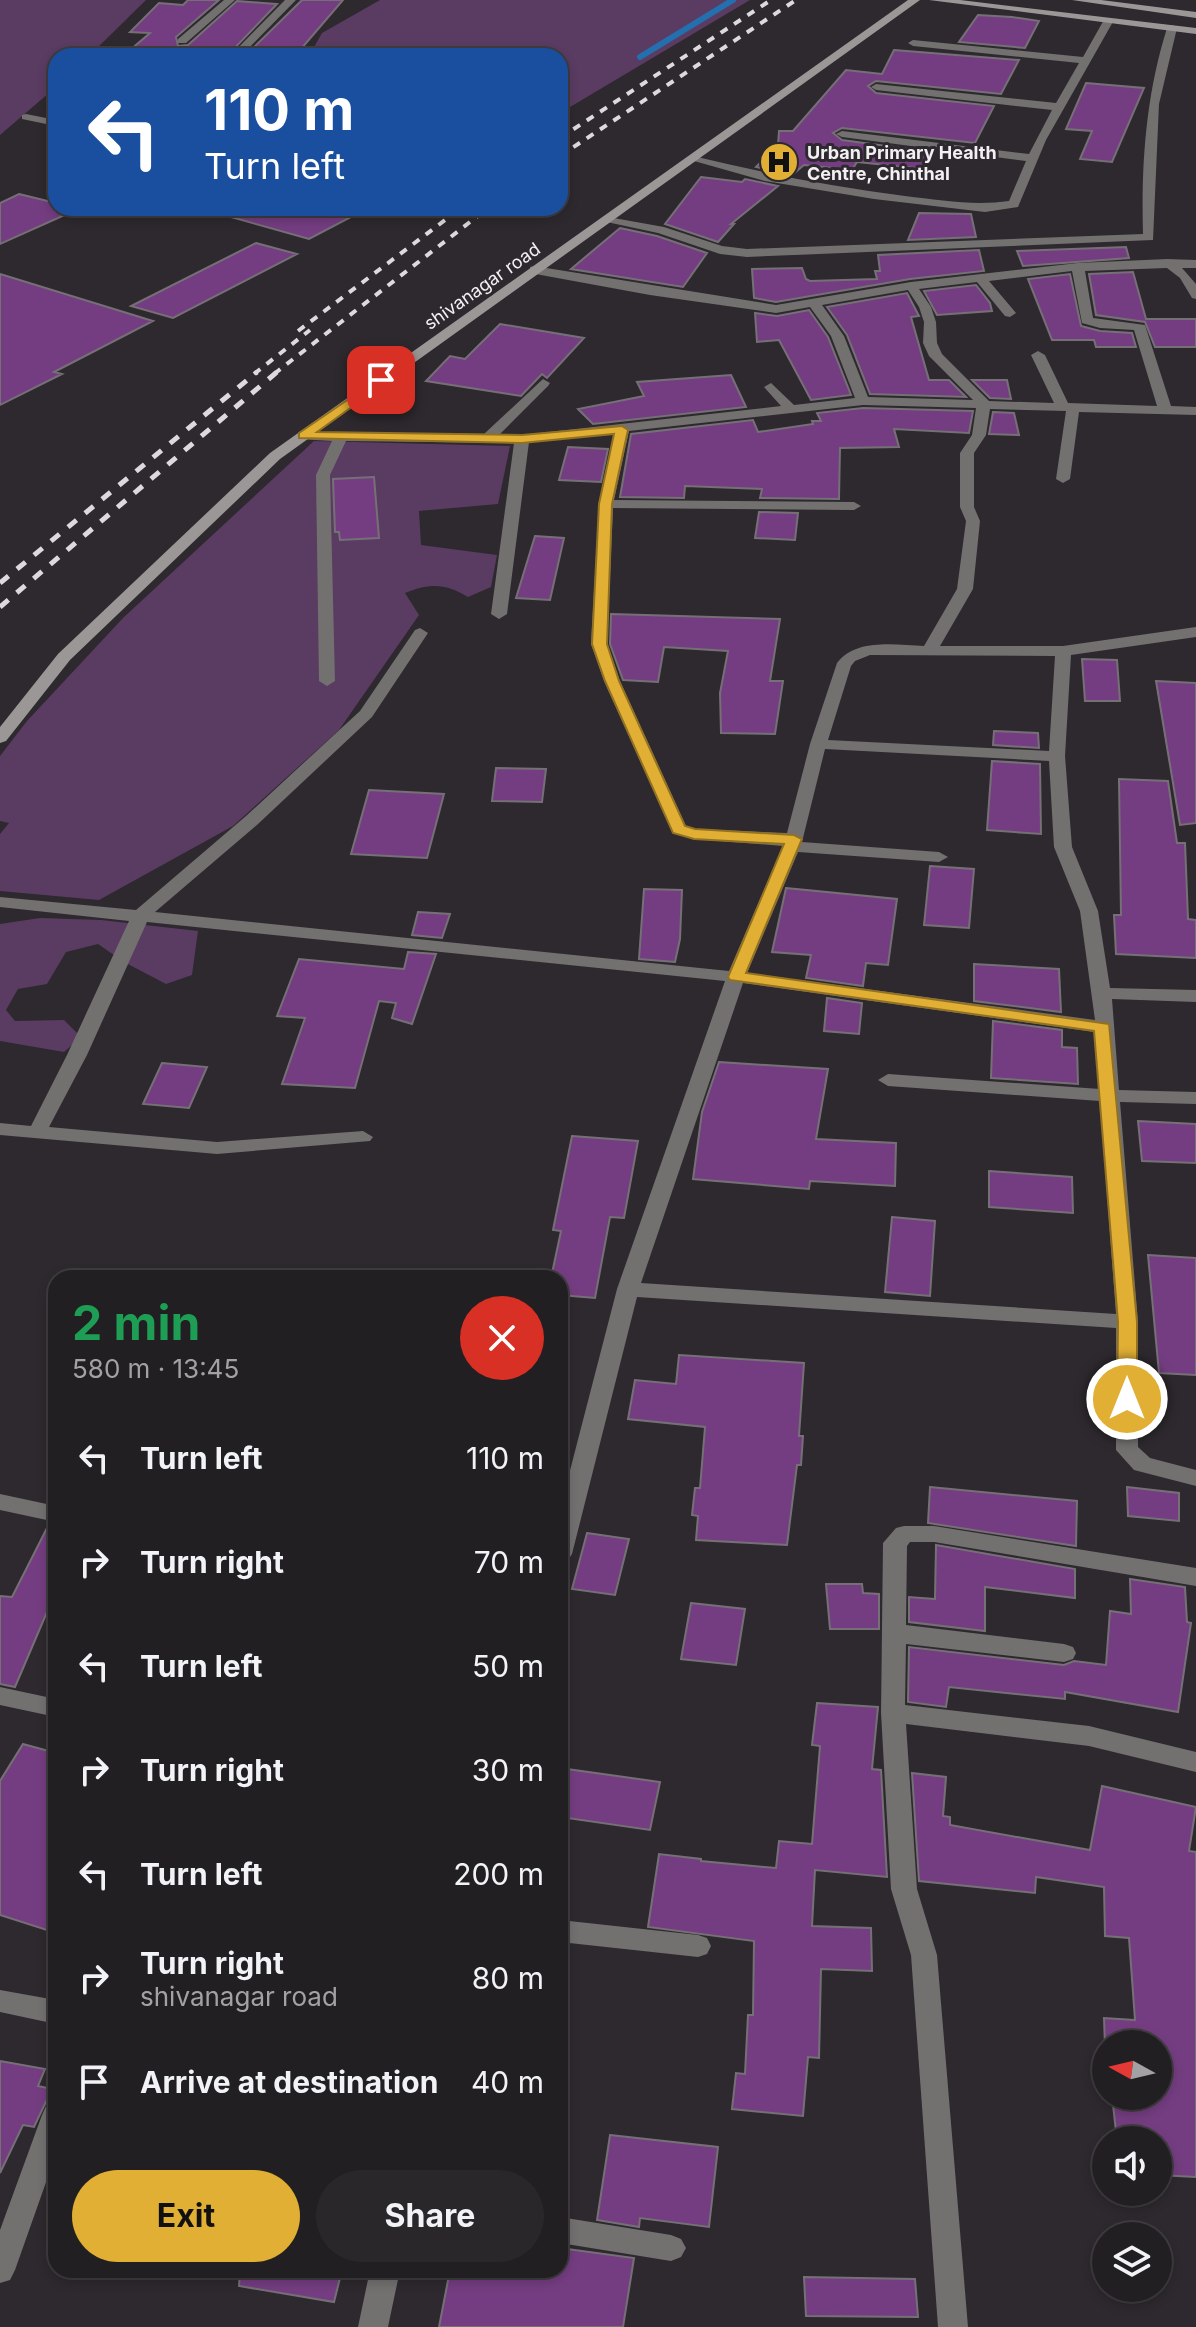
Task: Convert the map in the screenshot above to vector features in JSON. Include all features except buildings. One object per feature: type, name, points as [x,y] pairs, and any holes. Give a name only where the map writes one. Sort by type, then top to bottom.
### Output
[{"type":"street","points":[[182,41],[230,0]]},
{"type":"street","points":[[243,48],[291,0]]},
{"type":"street","name":"shivanagar road","points":[[0,738],[64,657],[275,456],[915,0]]},
{"type":"street","points":[[934,0],[1172,28],[1196,28]]},
{"type":"street","points":[[977,0],[1196,28]]},
{"type":"street","points":[[1077,0],[1196,15]]},
{"type":"street","points":[[693,159],[801,186],[985,208],[1014,204],[1032,158],[1109,20]]},
{"type":"street","points":[[1172,28],[1157,78],[1151,145],[1149,237],[1167,264],[1185,276],[1196,295]]},
{"type":"street","points":[[913,43],[1085,60]]},
{"type":"street","points":[[876,87],[1059,107]]},
{"type":"street","points":[[26,117],[48,121]]},
{"type":"street","points":[[842,134],[1032,158]]},
{"type":"street","points":[[608,221],[660,230],[720,250],[747,253],[1149,237]]},
{"type":"street","points":[[534,270],[776,309],[911,286],[1078,267],[1196,264]]},
{"type":"street","points":[[1078,267],[1087,320],[1092,324],[1125,324],[1140,328],[1165,408]]},
{"type":"street","points":[[980,278],[1010,313]]},
{"type":"street","points":[[911,286],[925,307],[930,322],[930,343],[936,356],[984,403]]},
{"type":"street","points":[[813,302],[837,336],[863,401]]},
{"type":"street","points":[[1038,355],[1068,407],[1063,479]]},
{"type":"street","points":[[488,438],[543,383]]},
{"type":"street","points":[[771,387],[790,408]]},
{"type":"street","points":[[304,436],[522,439],[863,401],[1196,411]]},
{"type":"street","points":[[928,652],[965,589],[973,521],[967,507],[967,453],[979,435],[984,403]]},
{"type":"street","points":[[622,430],[606,504],[599,644],[612,681],[676,825],[684,832],[694,834],[939,857]]},
{"type":"street","points":[[327,681],[323,475],[341,437]]},
{"type":"street","points":[[499,614],[522,439]]},
{"type":"street","points":[[606,504],[854,506]]},
{"type":"street","points":[[568,1523],[628,1289],[736,977],[793,842],[818,744],[843,666],[849,658],[868,650],[1063,651],[1196,632]]},
{"type":"street","points":[[37,1132],[77,1055],[141,915],[252,820],[366,714],[420,633]]},
{"type":"street","points":[[1063,651],[1057,756],[1063,847],[1089,911],[1102,993],[1127,1322],[1127,1450],[1142,1464],[1196,1478]]},
{"type":"street","points":[[818,744],[1057,756]]},
{"type":"street","points":[[0,902],[736,977],[1103,1027]]},
{"type":"street","points":[[1102,993],[1196,996]]},
{"type":"street","points":[[888,1080],[1108,1096],[1196,1098]]},
{"type":"street","points":[[0,1129],[217,1148],[363,1137]]},
{"type":"street","points":[[628,1289],[1127,1322]]},
{"type":"street","points":[[0,1502],[48,1512]]},
{"type":"street","points":[[953,2327],[924,1955],[904,1889],[893,1713],[895,1543],[904,1534],[934,1534],[1196,1577]]},
{"type":"street","points":[[893,1633],[1064,1653]]},
{"type":"street","points":[[0,1696],[48,1706]]},
{"type":"street","points":[[893,1713],[1089,1736],[1196,1762]]},
{"type":"street","points":[[568,1932],[698,1946]]},
{"type":"street","points":[[0,2001],[48,2010]]},
{"type":"street","points":[[0,2270],[48,2137]]},
{"type":"street","points":[[568,2231],[671,2248]]},
{"type":"street","points":[[373,2327],[383,2278]]},
{"type":"shaded area","points":[[0,0],[146,0],[97,48],[48,48],[48,94],[0,135]]},
{"type":"shaded area","points":[[380,0],[750,0],[568,108],[568,48],[314,48],[322,33]]},
{"type":"shaded area","points":[[314,441],[510,446],[498,504],[419,511],[421,545],[497,555],[491,587],[468,597],[437,586],[405,593],[419,615],[339,730],[233,826],[99,900],[0,891],[0,834],[9,823],[0,821],[0,756],[27,721],[123,618]]},
{"type":"shaded area","points":[[40,918],[101,920],[198,931],[192,975],[166,984],[98,944],[66,952],[47,984],[18,989],[6,1010],[15,1021],[64,1020],[81,1037],[64,1052],[0,1041],[0,924]]},
{"type":"waterway","points":[[640,57],[733,0]]},
{"type":"railway","points":[[568,133],[771,0]]},
{"type":"railway","points":[[568,151],[796,0]]},
{"type":"railway","points":[[298,331],[450,216]]},
{"type":"railway","points":[[274,374],[478,216]]},
{"type":"railway","points":[[254,374],[310,330]]},
{"type":"railway","points":[[0,583],[257,372]]},
{"type":"railway","points":[[0,607],[277,372]]},
{"type":"place","name":"Urban Primary Health Centre, Chinthal","points":[[779,162]]},
{"type":"route","points":[[381,380],[304,436],[522,439],[622,430],[606,504],[599,644],[632,729],[679,829],[694,834],[794,839],[736,977],[1103,1027],[1127,1322],[1127,1399]]}]
